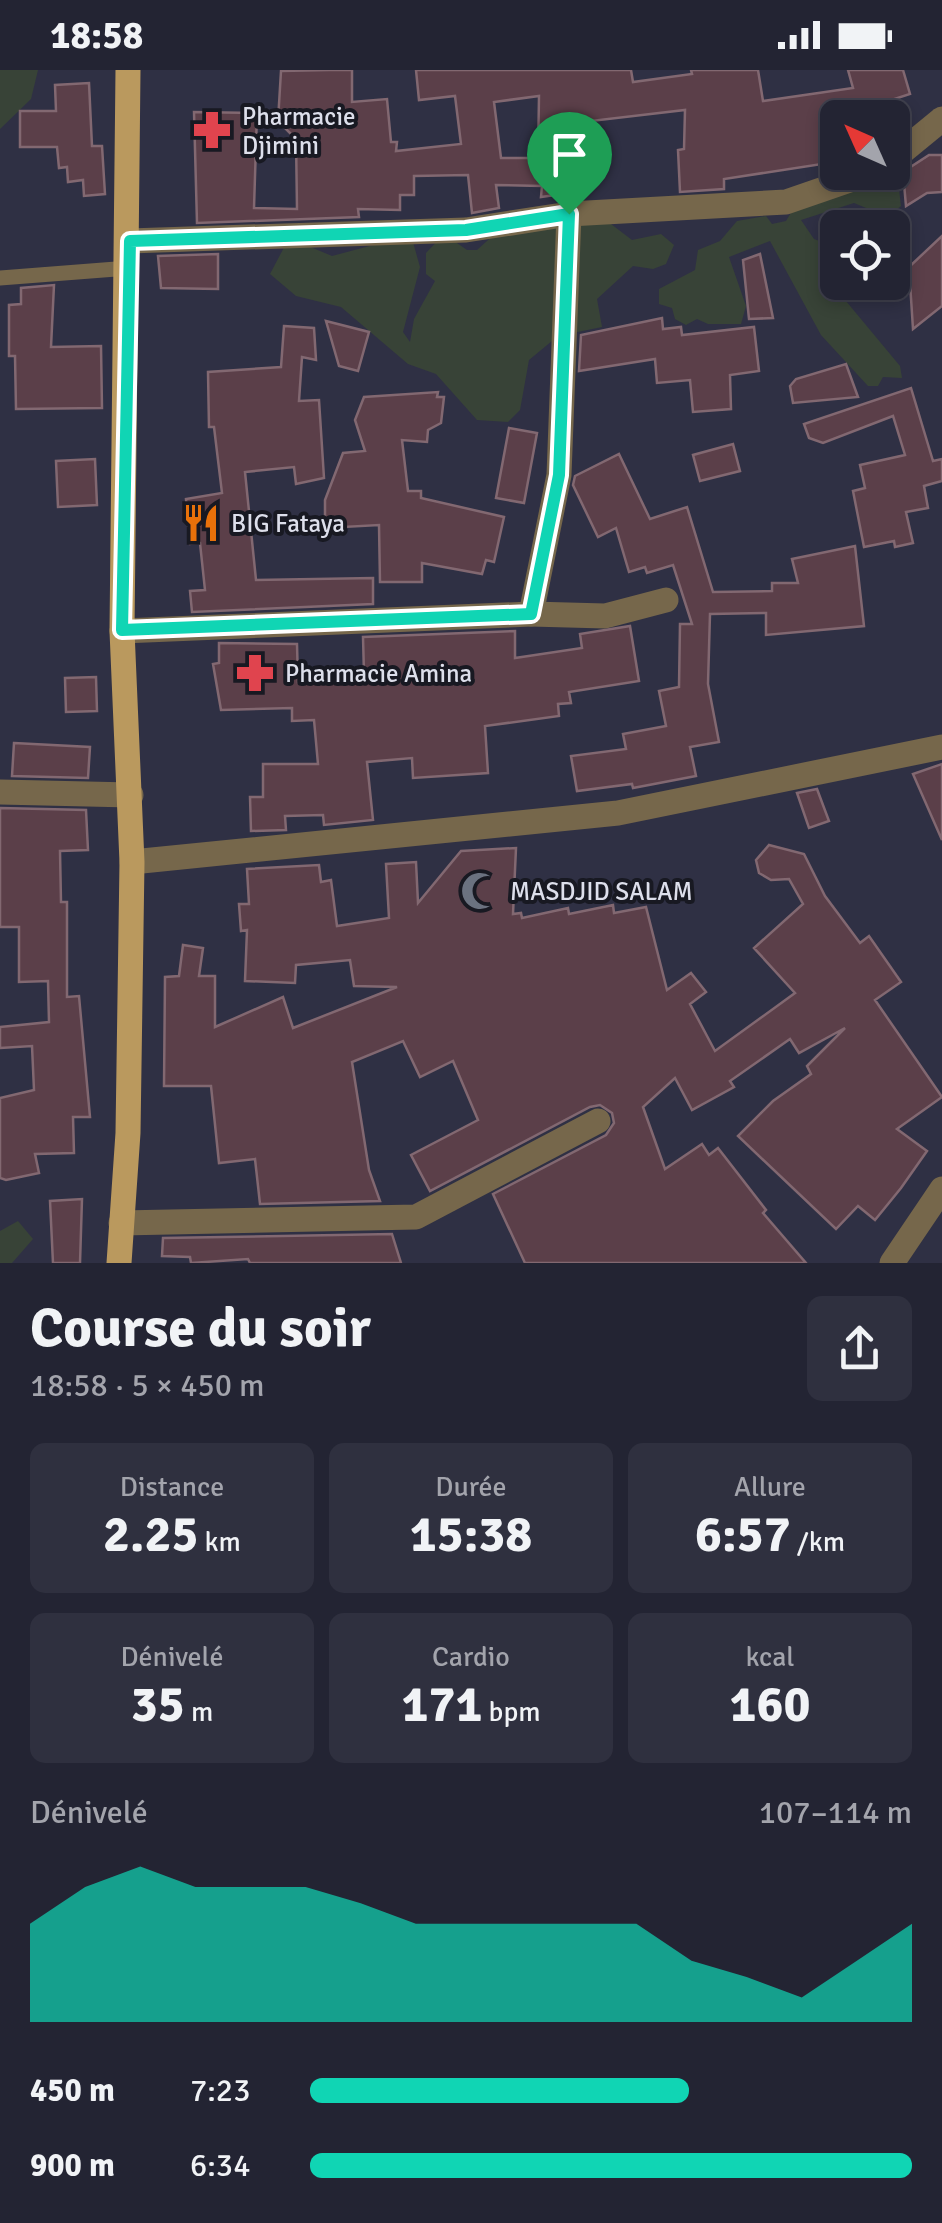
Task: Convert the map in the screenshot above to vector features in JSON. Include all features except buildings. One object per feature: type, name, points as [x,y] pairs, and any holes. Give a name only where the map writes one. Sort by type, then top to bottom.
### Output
[{"type":"main road","points":[[119,1263],[128,1133],[132,862],[122,630],[130,268],[128,70]]},
{"type":"street","points":[[910,145],[942,119]]},
{"type":"street","points":[[130,241],[466,230],[569,214],[786,202],[821,190]]},
{"type":"street","points":[[531,614],[559,475],[569,214]]},
{"type":"street","points":[[122,630],[531,614],[605,616],[666,600]]},
{"type":"street","points":[[132,862],[618,813],[942,748]]},
{"type":"street","points":[[0,792],[131,794]]},
{"type":"street","points":[[120,1223],[416,1217],[598,1121]]},
{"type":"street","points":[[892,1263],[942,1189]]},
{"type":"lane","points":[[0,278],[130,268]]},
{"type":"green space","points":[[0,70],[38,70],[31,99],[0,129]]},
{"type":"green space","points":[[852,190],[899,190],[901,206],[896,210],[871,210],[854,203],[820,210],[820,214],[801,220],[814,239],[820,241],[820,300],[845,300],[900,366],[902,378],[883,377],[878,386],[868,386],[821,335],[770,241],[729,257],[746,306],[741,324],[708,324],[697,319],[686,325],[675,319],[672,308],[659,304],[659,289],[695,270],[698,250],[720,241],[737,221],[766,216],[772,224],[786,221],[792,211]]},
{"type":"green space","points":[[607,221],[632,240],[661,234],[674,245],[666,264],[653,269],[633,266],[597,299],[602,327],[558,336],[529,360],[520,410],[508,422],[477,420],[436,374],[408,364],[341,307],[296,296],[270,274],[289,238],[332,256],[411,235],[420,267],[403,332],[410,342],[414,319],[435,281],[426,274],[426,253],[444,234],[467,250],[477,250],[497,232]]},
{"type":"green space","points":[[18,1221],[33,1239],[12,1263],[0,1263],[0,1231]]},
{"type":"place","name":"Pharmacie Djimini","points":[[212,130]]},
{"type":"place","name":"BIG Fataya","points":[[201,523]]},
{"type":"place","name":"Pharmacie Amina","points":[[255,673]]},
{"type":"place","name":"MASDJID SALAM","points":[[480,891]]},
{"type":"route","points":[[569,214],[559,475],[531,614],[122,630],[130,241],[466,230],[569,214]]}]
